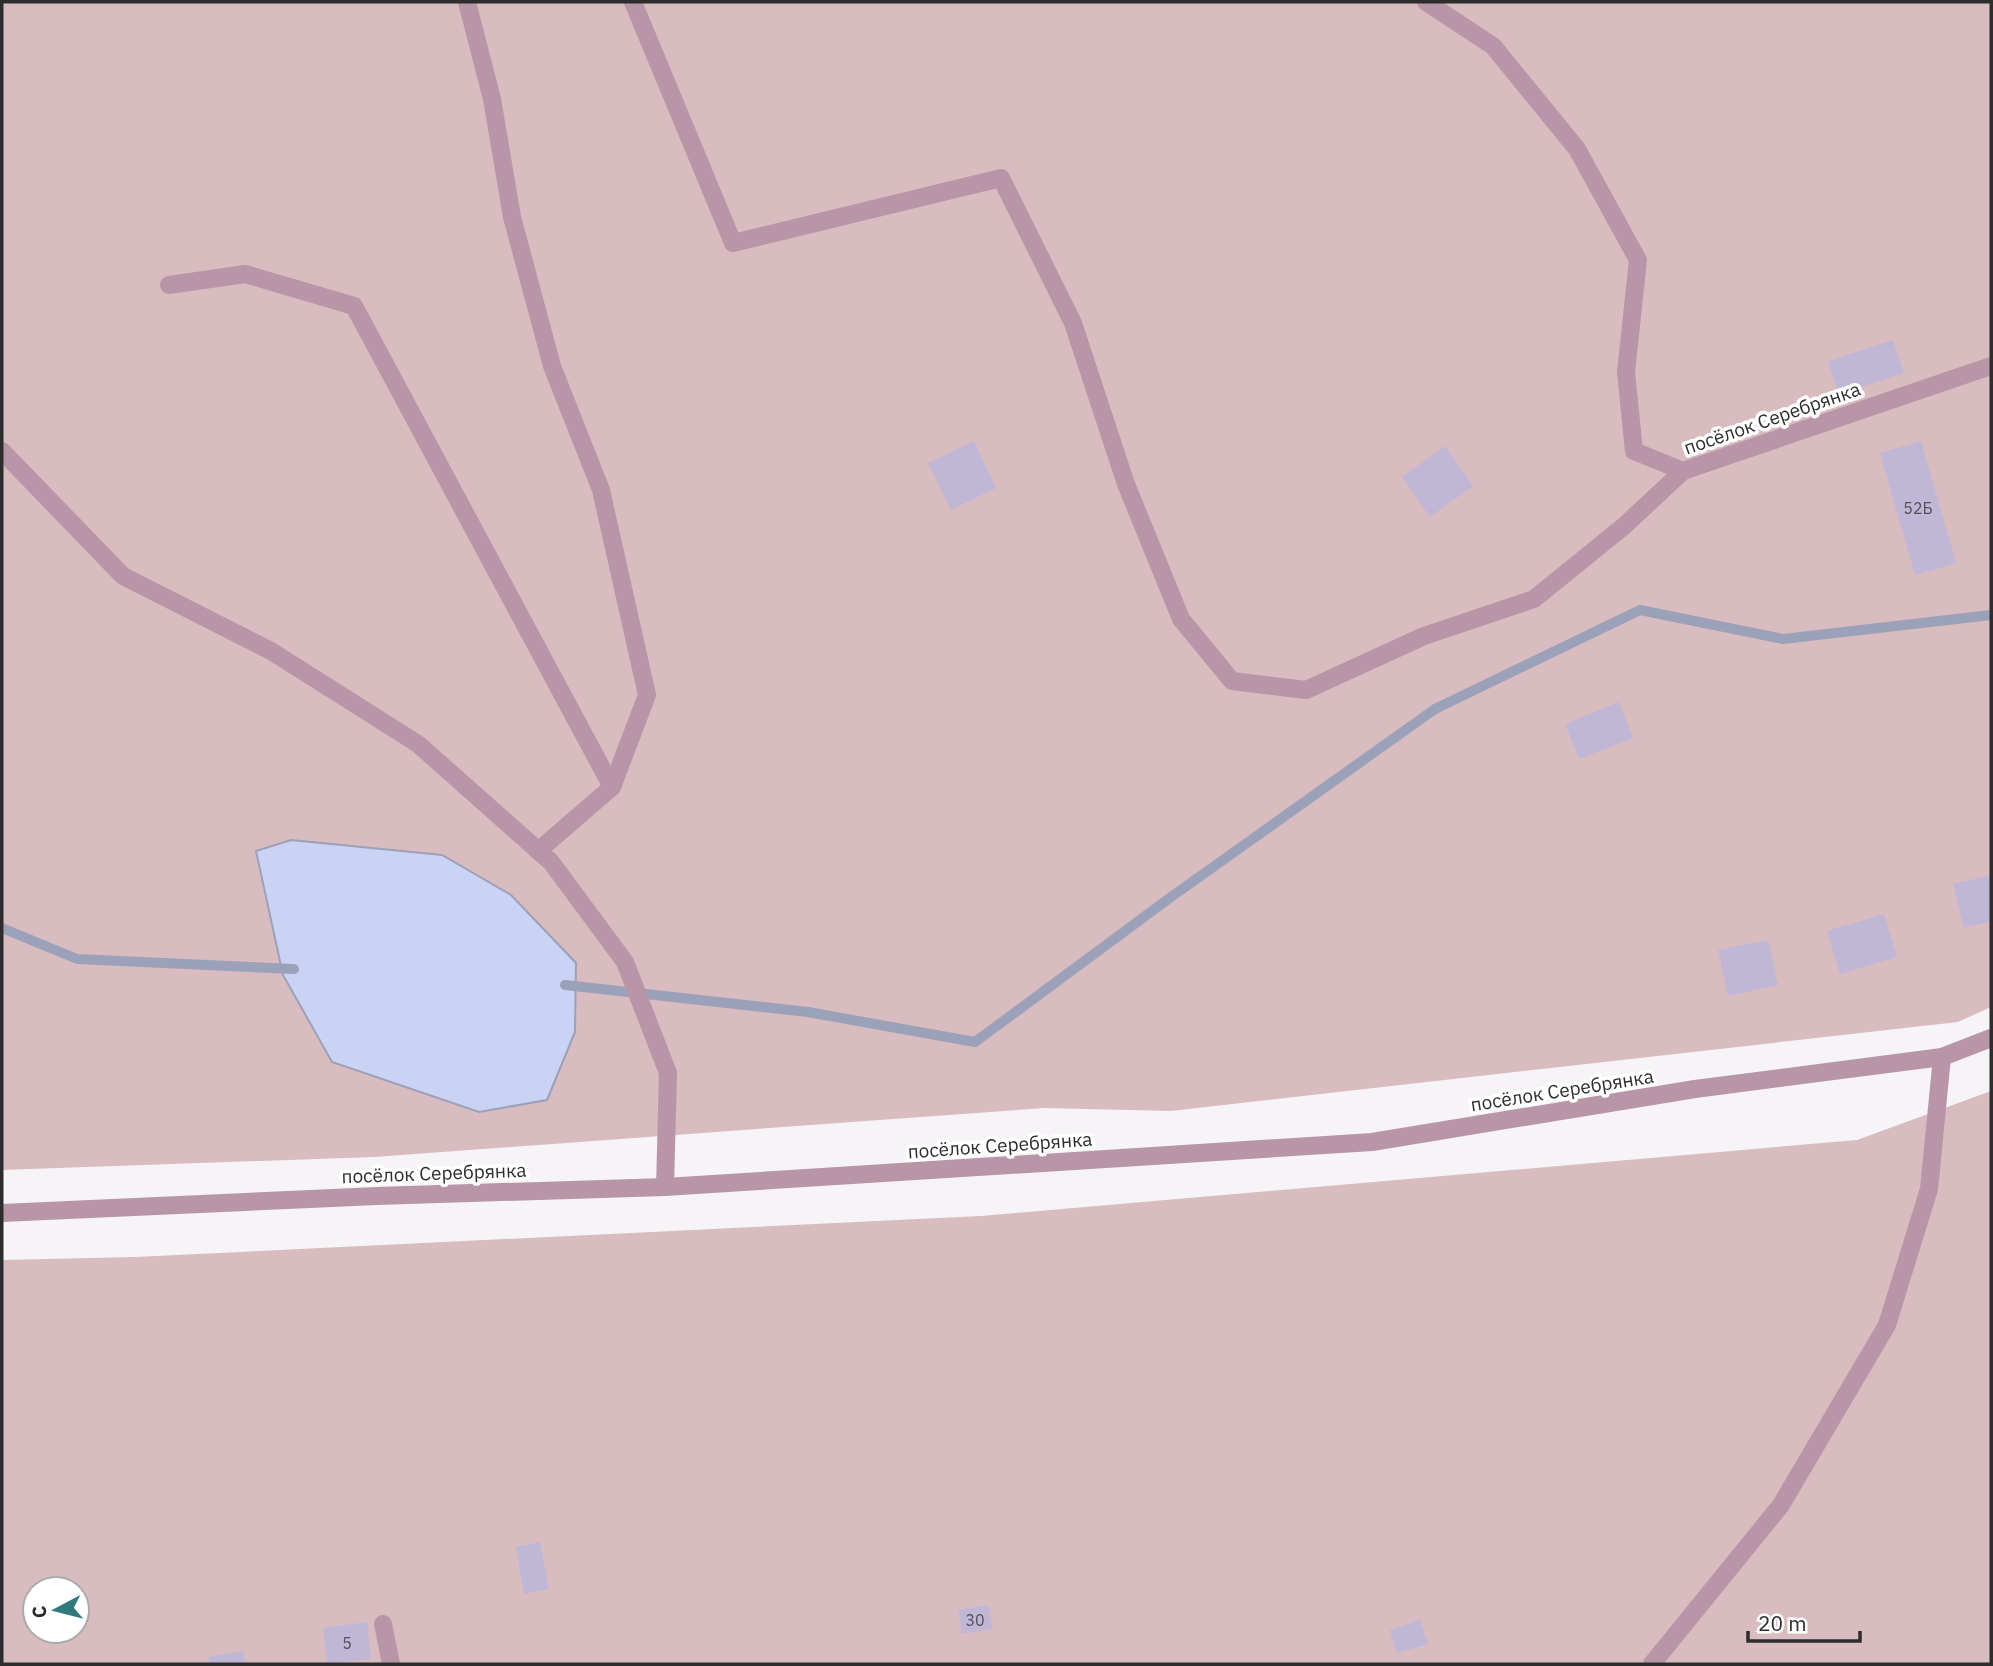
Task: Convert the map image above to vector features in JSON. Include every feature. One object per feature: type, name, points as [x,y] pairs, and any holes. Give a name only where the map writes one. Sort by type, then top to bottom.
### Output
[{"type":"lane","points":[[467,2],[492,99],[512,217],[552,366],[601,490],[647,695],[612,787],[538,851]]},
{"type":"lane","points":[[633,2],[733,243],[1001,178],[1073,323],[1126,484],[1181,620],[1232,681],[1306,690],[1424,636],[1534,599],[1624,526],[1684,471]]},
{"type":"lane","name":"посёлок Серебрянка","points":[[1426,2],[1493,46],[1577,149],[1638,260],[1626,372],[1634,451],[1684,471],[1991,366]]},
{"type":"lane","points":[[169,285],[245,274],[354,306],[612,787]]},
{"type":"lane","points":[[2,451],[123,576],[271,652],[418,744],[551,862],[625,962],[668,1073],[665,1187]]},
{"type":"lane","name":"посёлок Серебрянка","points":[[2,1213],[377,1196],[665,1187],[1372,1142],[1695,1089],[1942,1057],[1991,1038]]},
{"type":"lane","points":[[1653,1664],[1781,1505],[1887,1325],[1929,1189],[1942,1057]]},
{"type":"lane","points":[[383,1624],[391,1664]]},
{"type":"shaded area","points":[[2,2],[1991,2],[1991,1007],[1958,1022],[1171,1111],[1044,1108],[374,1157],[2,1170]]},
{"type":"shaded area","points":[[1991,1091],[1991,1664],[2,1664],[2,1260],[135,1257],[981,1216],[1857,1140]]},
{"type":"water","points":[[291,840],[442,855],[511,895],[576,963],[575,1032],[547,1100],[479,1112],[332,1062],[283,975],[256,851]]},
{"type":"building","points":[[1893,340],[1904,373],[1839,394],[1828,361]]},
{"type":"building","points":[[974,441],[996,488],[951,510],[928,463]]},
{"type":"building","points":[[1921,441],[1956,563],[1915,575],[1880,453]]},
{"type":"building","points":[[1445,446],[1473,486],[1430,517],[1402,477]]},
{"type":"building","points":[[1619,702],[1633,738],[1579,759],[1565,724]]},
{"type":"building","points":[[1991,875],[1991,921],[1964,928],[1953,884]]},
{"type":"building","points":[[1884,914],[1897,957],[1840,974],[1827,931]]},
{"type":"building","points":[[1768,940],[1778,985],[1728,996],[1718,950]]},
{"type":"building","points":[[540,1542],[549,1589],[524,1594],[516,1547]]},
{"type":"building","points":[[988,1605],[993,1629],[962,1634],[958,1610]]},
{"type":"building","points":[[1420,1620],[1428,1644],[1397,1653],[1390,1630]]},
{"type":"building","points":[[367,1622],[371,1659],[327,1664],[323,1628]]},
{"type":"building","points":[[243,1651],[245,1664],[210,1664],[208,1657]]},
{"type":"waterway","points":[[565,985],[808,1012],[975,1042],[1171,897],[1435,709],[1640,610],[1783,639],[1991,615]]},
{"type":"waterway","points":[[2,928],[77,959],[294,969]]}]
